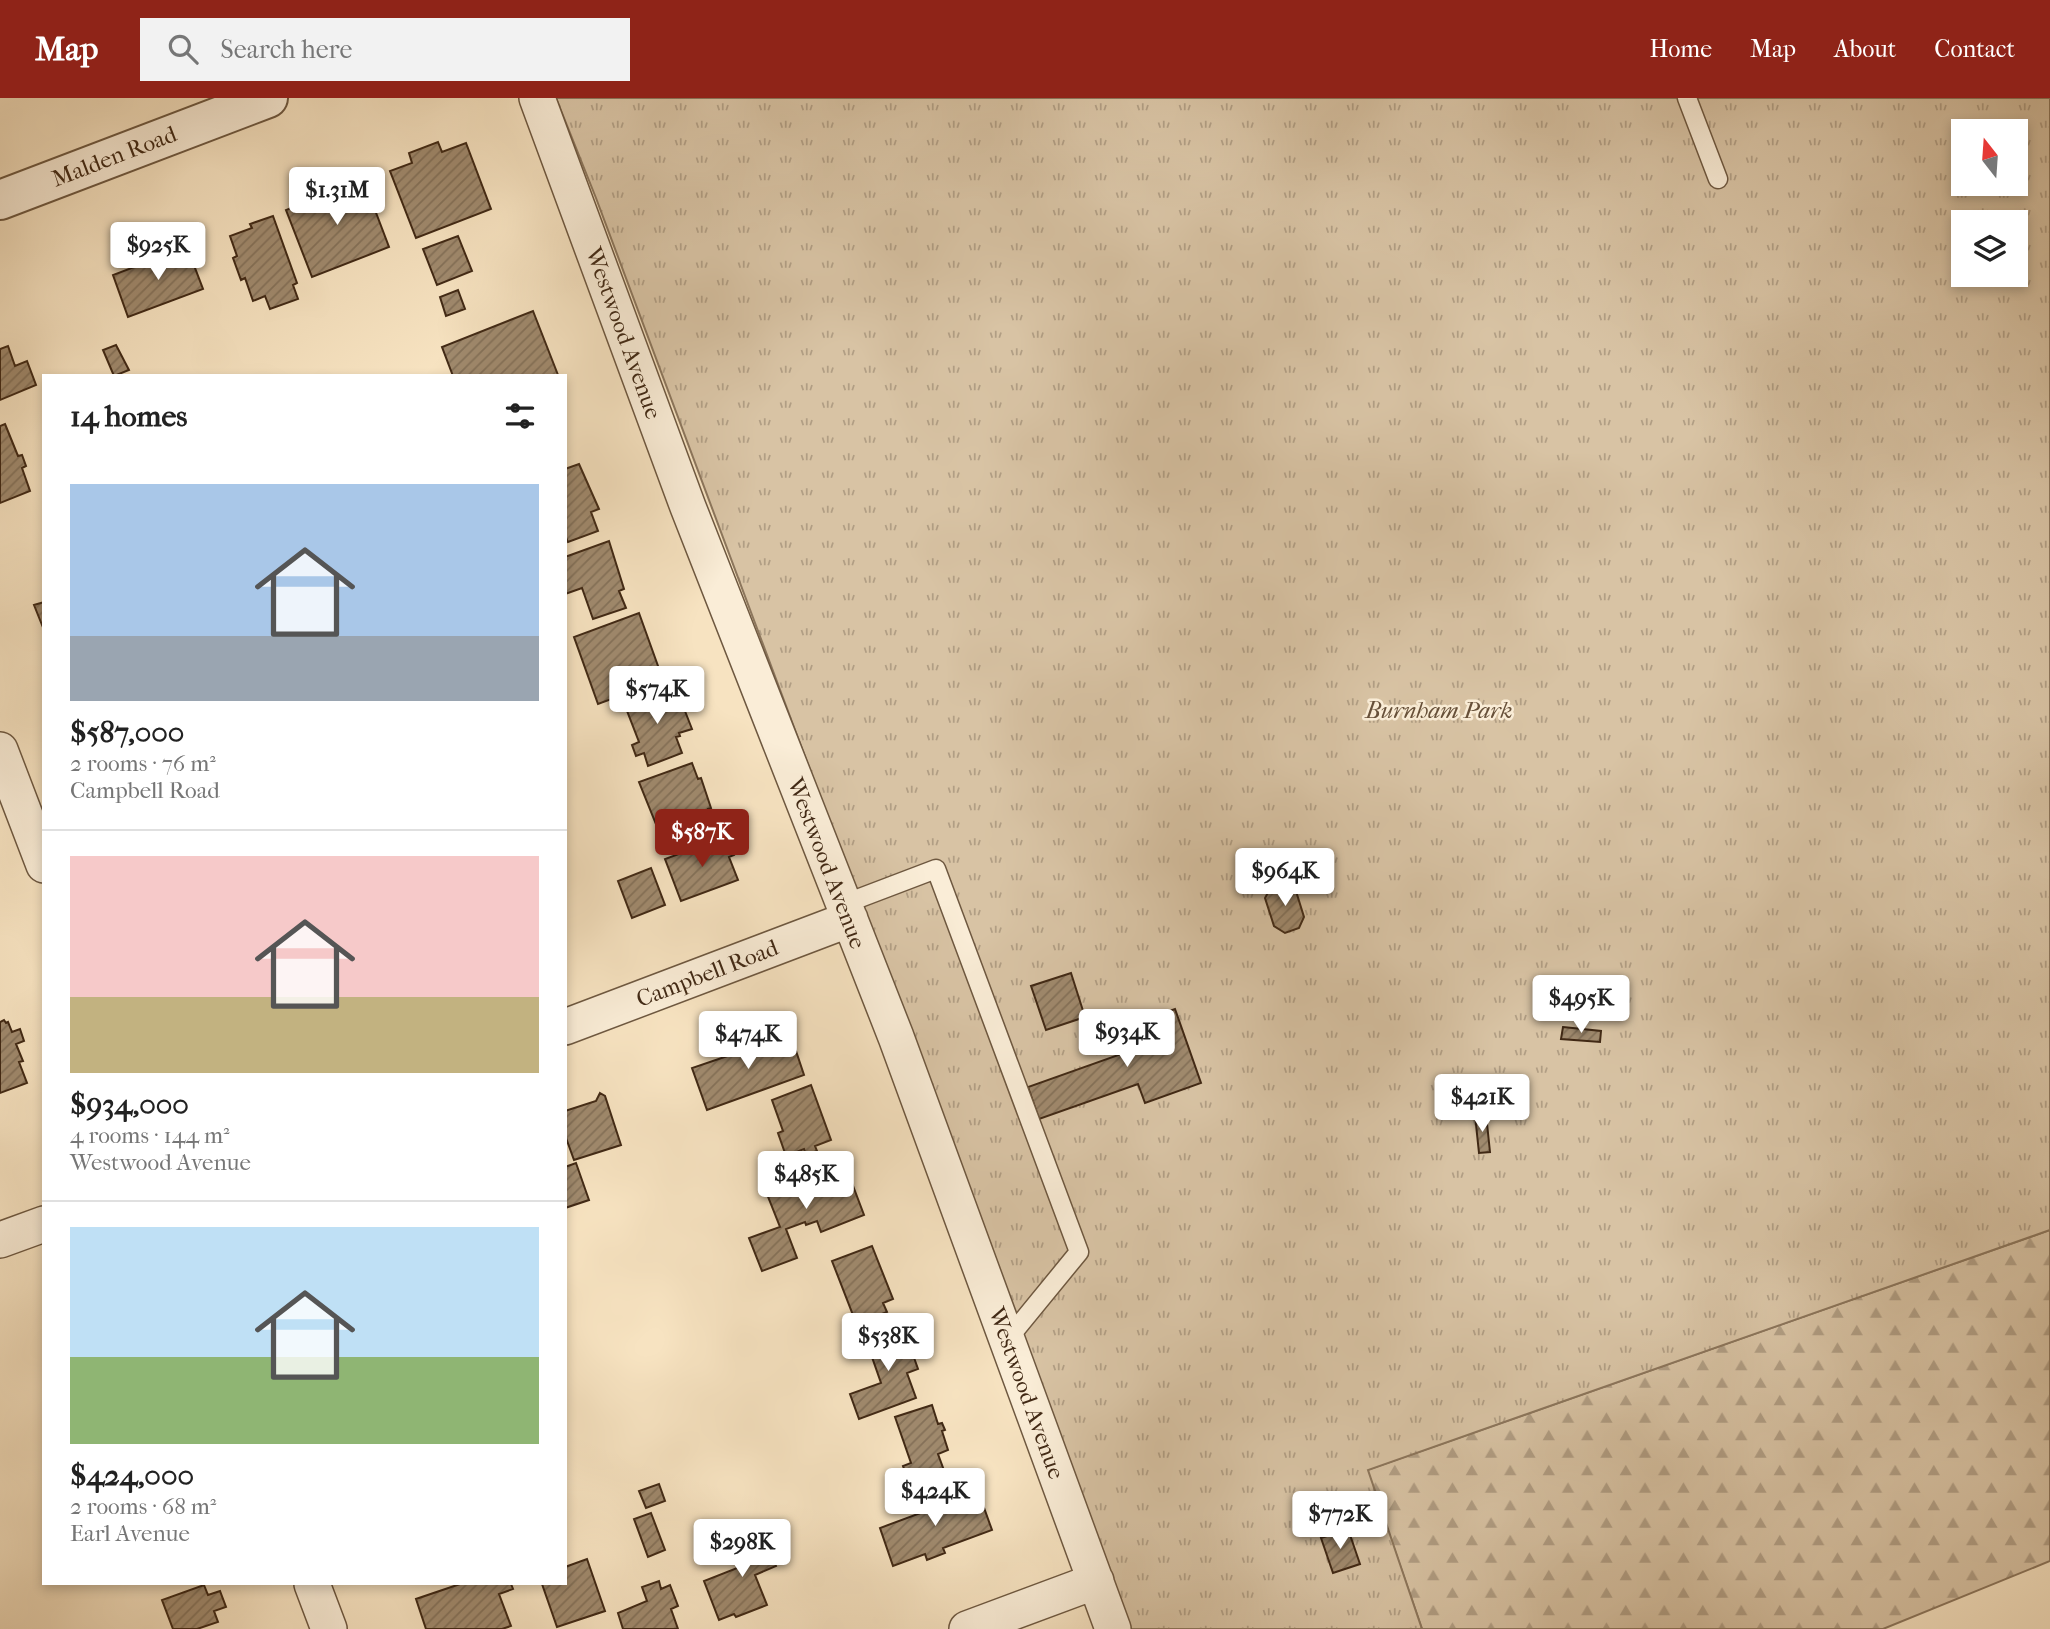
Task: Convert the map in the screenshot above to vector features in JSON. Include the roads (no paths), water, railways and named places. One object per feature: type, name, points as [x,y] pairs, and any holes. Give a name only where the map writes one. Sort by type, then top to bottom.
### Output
[{"type":"street","name":"Malden Road","points":[[0,200],[268,98]]},
{"type":"street","name":"Westwood Avenue","points":[[537,98],[688,507],[901,1050],[1113,1629]]},
{"type":"street","points":[[0,750],[42,860]]},
{"type":"street","name":"Campbell Road","points":[[567,1026],[846,911]]},
{"type":"street","points":[[0,1240],[42,1225]]},
{"type":"street","points":[[967,1629],[1096,1581]]},
{"type":"street","points":[[313,1585],[329,1629]]},
{"type":"lane","points":[[1687,98],[1718,179]]},
{"type":"lane","points":[[846,911],[936,869],[1079,1252],[1007,1340]]},
{"type":"park label","name":"Burnham Park","points":[[1439,710]]}]
